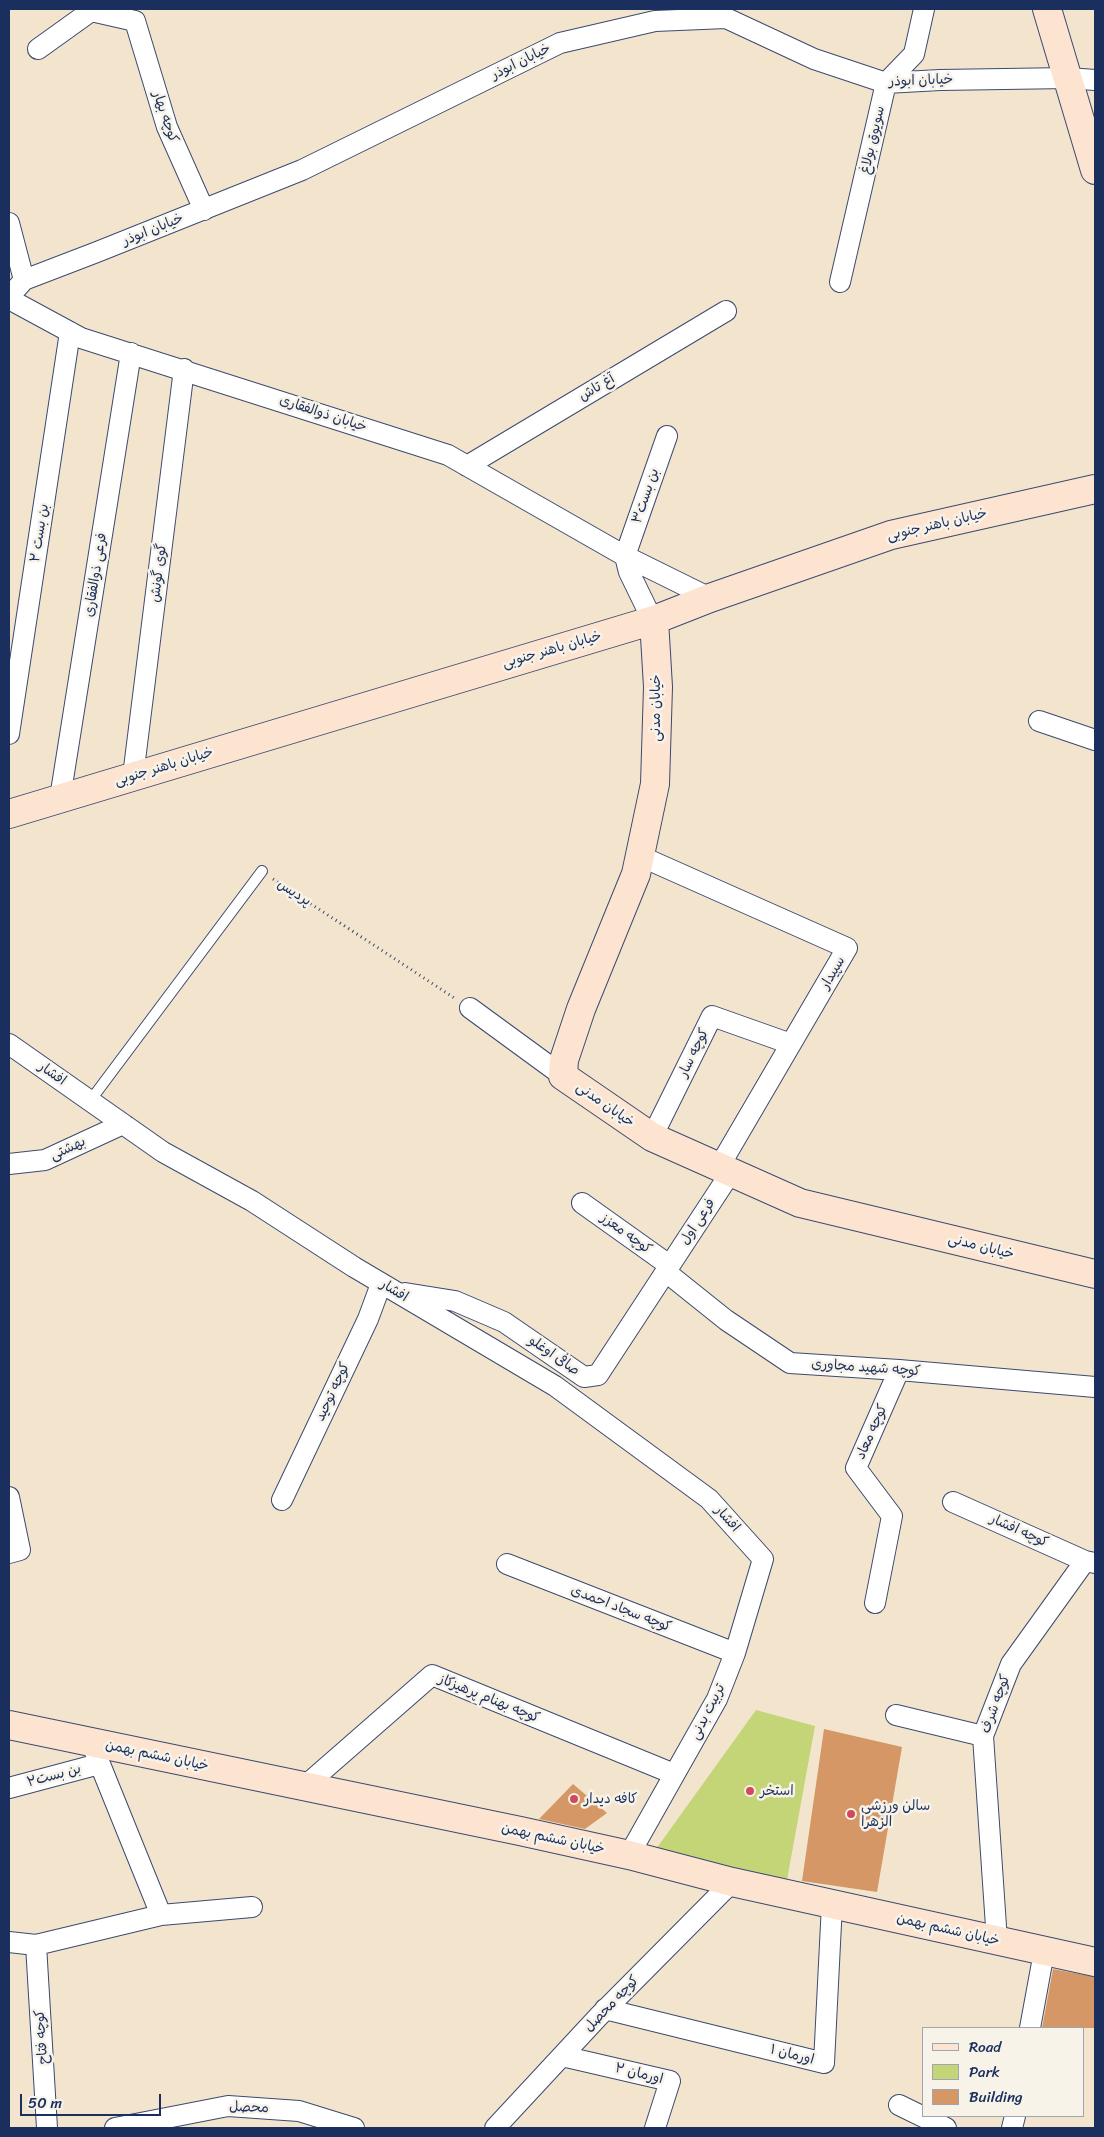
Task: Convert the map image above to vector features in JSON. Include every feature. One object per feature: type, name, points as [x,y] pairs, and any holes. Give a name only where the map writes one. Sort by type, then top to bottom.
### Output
[{"type":"street","points":[[886,83],[914,54],[924,9]]},
{"type":"street","points":[[1046,9],[1095,170]]},
{"type":"street","name":"کوچه بهار","points":[[38,49],[91,11],[135,15],[167,127],[204,210]]},
{"type":"street","name":"خیابان ابوذر","points":[[9,298],[24,280],[302,170],[560,43],[655,21],[727,13],[814,59],[886,83],[940,80],[1068,78],[1095,80]]},
{"type":"street","name":"سویوق بولاغ","points":[[840,282],[886,83]]},
{"type":"street","points":[[9,223],[24,280]]},
{"type":"street","name":"خیابان ذوالفقاری","points":[[9,298],[81,338],[131,352],[448,455],[625,556],[710,598]]},
{"type":"street","name":"آغ تاش","points":[[467,466],[726,311]]},
{"type":"street","name":"بن بست ۲","points":[[9,734],[70,332]]},
{"type":"street","name":"فرعی ذوالفقاری","points":[[60,798],[131,352]]},
{"type":"street","name":"گوی گونش","points":[[133,776],[184,369]]},
{"type":"street","name":"بن بست۳","points":[[625,556],[667,436]]},
{"type":"street","name":"خیابان باهنر جنوبی","points":[[9,814],[654,620],[710,598],[892,535],[1095,489]]},
{"type":"street","points":[[625,556],[632,579],[654,620]]},
{"type":"street","name":"خیابان مدنی","points":[[654,620],[658,687],[656,784],[636,874],[581,1009],[564,1060],[563,1076],[652,1137],[800,1204],[1095,1274]]},
{"type":"street","points":[[1039,721],[1095,740]]},
{"type":"street","name":"سپیدار","points":[[640,856],[847,948],[791,1044],[725,1169]]},
{"type":"street","points":[[470,1008],[563,1076]]},
{"type":"street","name":"کوچه سار","points":[[652,1137],[712,1016],[791,1044]]},
{"type":"street","name":"افشار","points":[[9,1044],[163,1152],[252,1201],[388,1288],[555,1386],[702,1493],[763,1559]]},
{"type":"street","name":"بهشتی","points":[[9,1164],[45,1160],[124,1124]]},
{"type":"street","name":"فرعی اول","points":[[668,1269],[725,1169]]},
{"type":"street","name":"کوچه معزز","points":[[582,1203],[668,1269]]},
{"type":"street","name":"صافی اوغلو","points":[[388,1288],[455,1300],[504,1322],[584,1377],[598,1375],[668,1269]]},
{"type":"street","name":"کوچه شهید مجاوری","points":[[668,1269],[726,1320],[790,1363],[899,1370],[1095,1387]]},
{"type":"street","name":"کوچه توحید","points":[[282,1500],[368,1319],[388,1288]]},
{"type":"street","name":"کوچه معاد","points":[[875,1603],[892,1516],[856,1468],[899,1370]]},
{"type":"street","points":[[9,1497],[20,1550],[9,1553]]},
{"type":"street","name":"کوچه افشار","points":[[953,1502],[1090,1562]]},
{"type":"street","name":"تربیت بدنی","points":[[629,1855],[717,1699],[735,1653],[763,1559]]},
{"type":"street","name":"کوچه شرف","points":[[997,1941],[983,1736],[1011,1664],[1090,1562]]},
{"type":"street","name":"کوچه سجاد احمدی","points":[[507,1564],[735,1653]]},
{"type":"street","name":"کوچه بهنام پرهیزکاز","points":[[305,1786],[432,1676],[674,1774]]},
{"type":"street","points":[[896,1715],[983,1736]]},
{"type":"street","name":"خیابان ششم بهمن","points":[[9,1725],[95,1753],[305,1786],[629,1855],[732,1882],[1095,1962]]},
{"type":"street","points":[[95,1753],[161,1915]]},
{"type":"street","name":"بن بست۲","points":[[9,1788],[95,1753]]},
{"type":"street","name":"کوچه محصل","points":[[495,2128],[605,2009],[732,1882]]},
{"type":"street","name":"اورمان ۱","points":[[605,2009],[824,2063],[832,1904]]},
{"type":"street","points":[[9,1942],[36,1945],[161,1915],[252,1906]]},
{"type":"street","name":"کوچه فتاح","points":[[36,1945],[48,2128]]},
{"type":"street","points":[[1030,2027],[1044,1952]]},
{"type":"street","name":"اورمان ۲","points":[[562,2056],[670,2081],[655,2128]]},
{"type":"street","points":[[899,2105],[922,2116]]},
{"type":"street","name":"محصل","points":[[114,2128],[228,2106],[299,2110],[354,2128]]},
{"type":"street","points":[[924,2117],[946,2128]]},
{"type":"lane","name":"پردیس","points":[[90,1100],[262,871]]},
{"type":"path","name":"پردیس","points":[[262,871],[470,1008]]},
{"type":"green space","name":"استخر","points":[[756,1710],[815,1726],[787,1880],[651,1856]]},
{"type":"building","name":"سالن ورزشی الزهرا","points":[[824,1729],[902,1747],[877,1892],[802,1881]]},
{"type":"building","name":"کافه دیدار","points":[[573,1784],[607,1813],[585,1829],[539,1819]]},
{"type":"building","points":[[1053,1969],[1095,1977],[1095,2028],[1042,2027]]},
{"type":"place","name":"استخر","points":[[750,1791]]},
{"type":"place","name":"کافه دیدار","points":[[574,1799]]},
{"type":"place","name":"سالن ورزشی الزهرا","points":[[851,1814]]}]
